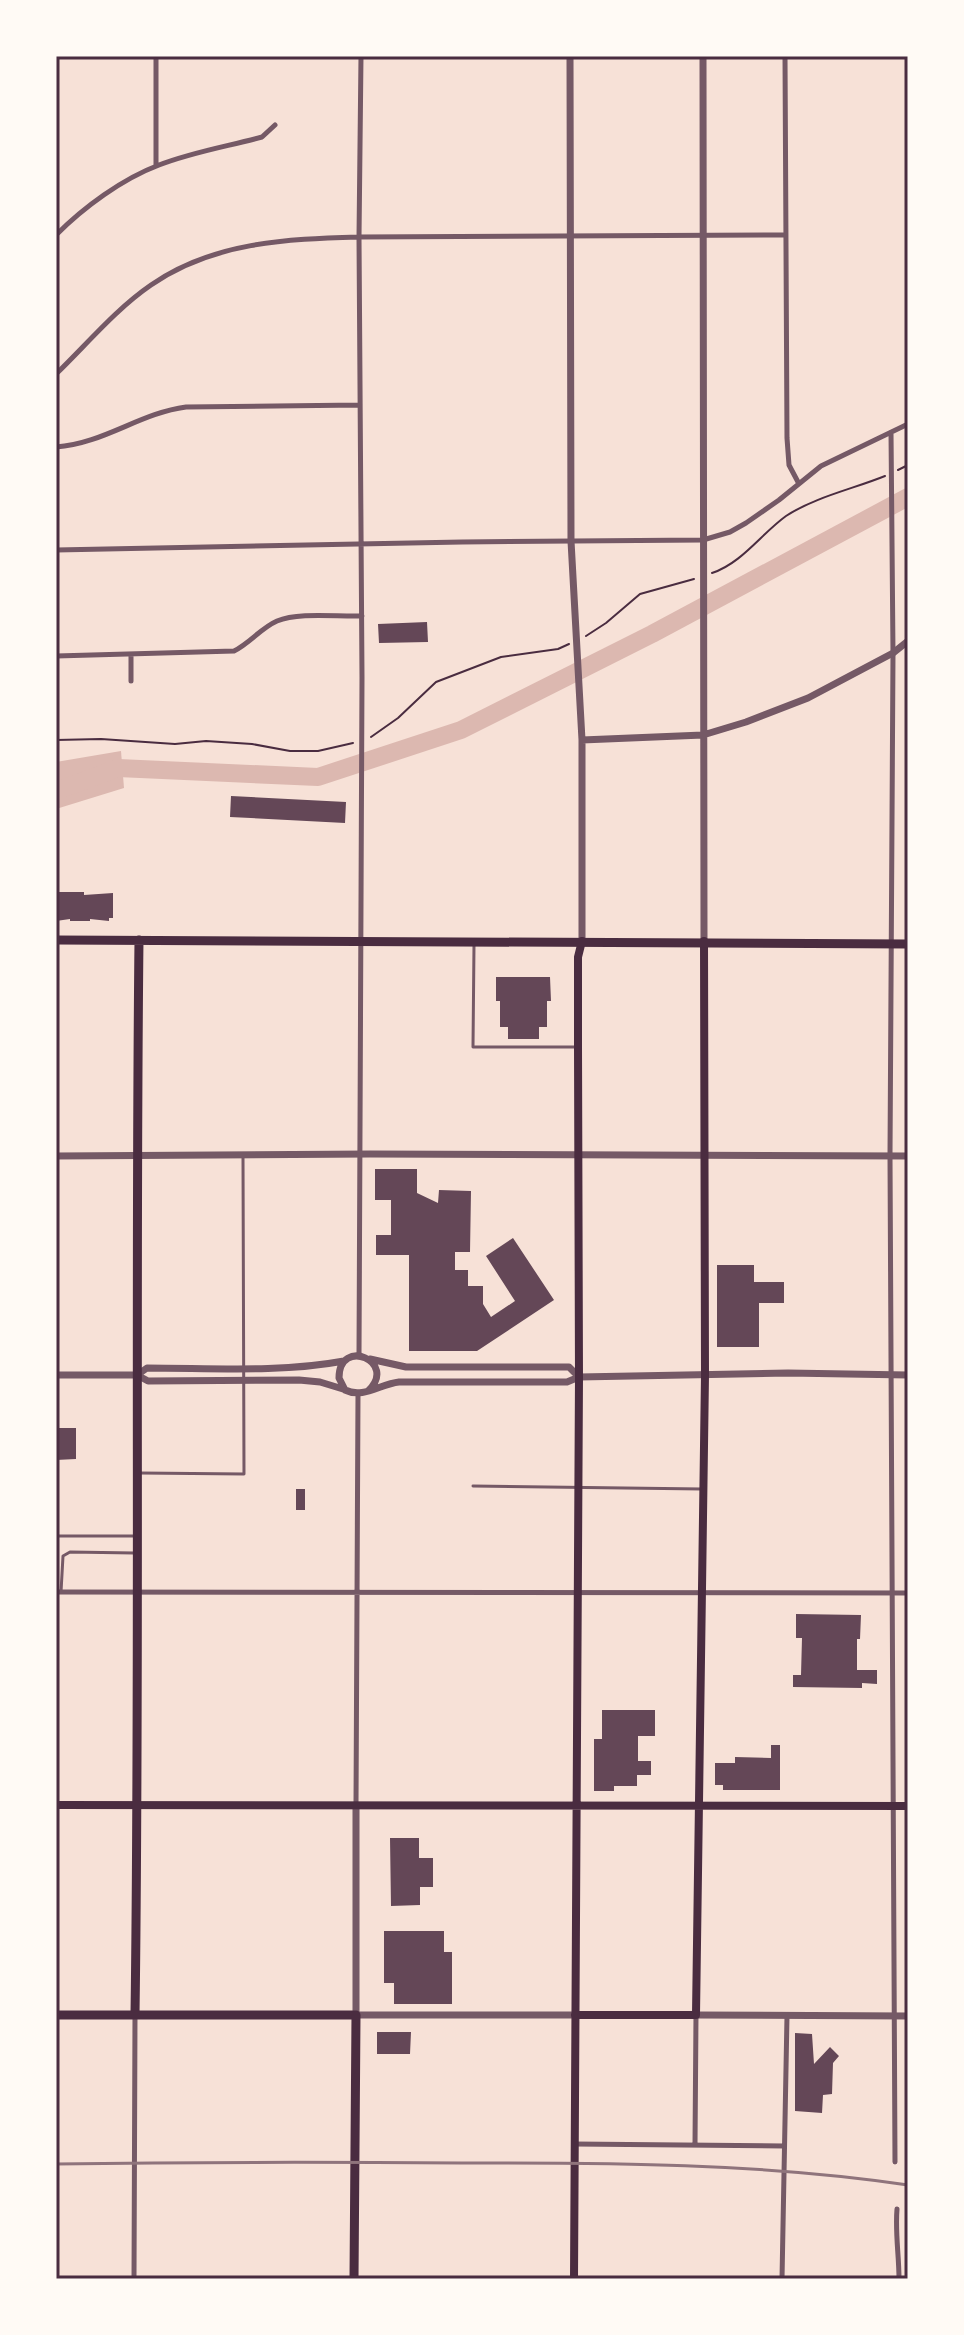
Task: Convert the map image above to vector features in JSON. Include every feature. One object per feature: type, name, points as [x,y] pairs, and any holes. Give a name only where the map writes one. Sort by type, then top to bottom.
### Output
[{"type":"main road","points":[[56,940],[908,944]]},
{"type":"main road","points":[[135,2015],[139,940]]},
{"type":"main road","points":[[574,2279],[578,957],[582,941]]},
{"type":"main road","points":[[575,2015],[696,2015],[705,1375],[704,941]]},
{"type":"main road","points":[[56,1805],[908,1806]]},
{"type":"main road","points":[[56,2015],[356,2015],[354,2279]]},
{"type":"street","points":[[156,56],[156,166]]},
{"type":"street","points":[[361,56],[359,1154],[363,1357]]},
{"type":"street","points":[[570,56],[571,541],[581,696],[582,941]]},
{"type":"street","points":[[703,56],[704,941]]},
{"type":"street","points":[[785,56],[788,451],[790,470],[798,482]]},
{"type":"street","points":[[56,235],[115,189],[156,166],[262,137],[275,125]]},
{"type":"street","points":[[56,374],[149,286],[190,263],[222,251],[273,241],[359,237],[785,235]]},
{"type":"street","points":[[56,447],[95,440],[161,413],[186,407],[360,405]]},
{"type":"street","points":[[56,550],[703,540],[730,532],[746,523],[821,466],[908,424]]},
{"type":"street","points":[[891,432],[890,1156],[895,2162]]},
{"type":"street","points":[[56,656],[234,651],[247,645],[275,622],[290,618],[362,616]]},
{"type":"street","points":[[582,740],[703,735],[808,698],[893,653],[908,641]]},
{"type":"street","points":[[131,655],[131,681]]},
{"type":"street","points":[[56,1156],[908,1156]]},
{"type":"street","points":[[363,1357],[372,1363],[377,1375],[368,1391]]},
{"type":"street","points":[[137,1375],[147,1368],[307,1367],[363,1357],[406,1367],[569,1367],[579,1377]]},
{"type":"street","points":[[345,1360],[338,1372],[345,1390]]},
{"type":"street","points":[[56,1375],[137,1375],[148,1381],[299,1380],[320,1382],[358,1394],[395,1382],[567,1382],[579,1377],[705,1375],[908,1375]]},
{"type":"street","points":[[358,1394],[356,2015],[575,2015]]},
{"type":"street","points":[[59,1592],[908,1593]]},
{"type":"street","points":[[134,2279],[135,2015]]},
{"type":"street","points":[[695,2145],[696,2015],[908,2016]]},
{"type":"street","points":[[782,2279],[787,2016]]},
{"type":"street","points":[[574,2144],[784,2146]]},
{"type":"street","points":[[897,2209],[895,2235],[899,2249],[899,2279]]},
{"type":"lane","points":[[474,941],[473,1047],[578,1047]]},
{"type":"lane","points":[[136,1473],[244,1474],[243,1155]]},
{"type":"lane","points":[[473,1486],[704,1489]]},
{"type":"lane","points":[[56,1536],[136,1536]]},
{"type":"lane","points":[[59,1592],[63,1556],[70,1552],[136,1553]]},
{"type":"path","points":[[896,471],[908,465]]},
{"type":"path","points":[[579,636],[606,623],[640,594],[717,571],[743,555],[762,535],[801,508],[884,476]]},
{"type":"path","points":[[364,739],[398,718],[436,682],[501,657],[558,649],[569,644]]},
{"type":"path","points":[[56,740],[101,739],[175,744],[206,741],[252,744],[290,751],[318,751],[353,743]]},
{"type":"shaded area","points":[[121,751],[124,788],[56,809],[56,762]]},
{"type":"building","points":[[427,622],[428,642],[379,643],[378,624]]},
{"type":"building","points":[[231,796],[346,802],[345,823],[230,817]]},
{"type":"building","points":[[56,892],[84,892],[84,895],[113,893],[113,918],[109,921],[56,921]]},
{"type":"building","points":[[496,977],[550,977],[551,1001],[547,1001],[547,1027],[539,1027],[539,1039],[508,1039],[508,1027],[500,1027]]},
{"type":"building","points":[[375,1169],[417,1169],[417,1193],[438,1203],[439,1190],[471,1191],[470,1252],[455,1252],[455,1270],[468,1270],[468,1286],[483,1286],[483,1304],[491,1317],[515,1301],[486,1256],[513,1238],[554,1300],[477,1351],[409,1351],[409,1255],[376,1255],[376,1235],[391,1235],[391,1200],[375,1200]]},
{"type":"building","points":[[717,1265],[754,1265],[754,1282],[784,1282],[784,1303],[759,1303],[759,1347],[717,1347]]},
{"type":"building","points":[[56,1428],[76,1428],[76,1459],[56,1460]]},
{"type":"building","points":[[296,1489],[305,1489],[305,1510],[296,1510]]},
{"type":"building","points":[[796,1614],[861,1615],[857,1670],[877,1670],[877,1684],[862,1683],[862,1688],[793,1687],[793,1675],[801,1675],[802,1638],[796,1638]]},
{"type":"building","points":[[602,1710],[655,1710],[655,1736],[638,1736],[638,1761],[651,1761],[651,1775],[637,1775],[637,1786],[614,1786],[614,1791],[594,1791],[594,1739],[602,1739]]},
{"type":"building","points":[[771,1745],[780,1745],[780,1790],[723,1790],[723,1785],[715,1785],[715,1763],[735,1763],[735,1757],[771,1758]]},
{"type":"building","points":[[390,1838],[419,1838],[419,1858],[433,1858],[433,1887],[420,1887],[420,1905],[391,1906]]},
{"type":"building","points":[[384,1931],[444,1931],[444,1952],[452,1952],[452,2004],[394,2004],[394,1983],[384,1983]]},
{"type":"building","points":[[377,2032],[411,2032],[410,2054],[377,2054]]},
{"type":"building","points":[[795,2033],[812,2034],[814,2064],[830,2047],[839,2056],[833,2063],[832,2094],[823,2095],[822,2113],[795,2111]]},
{"type":"waterway","points":[[56,791],[118,768],[318,777],[461,730],[652,634],[908,497]]},
{"type":"railway","points":[[56,2164],[629,2164],[797,2172],[908,2185]]}]
